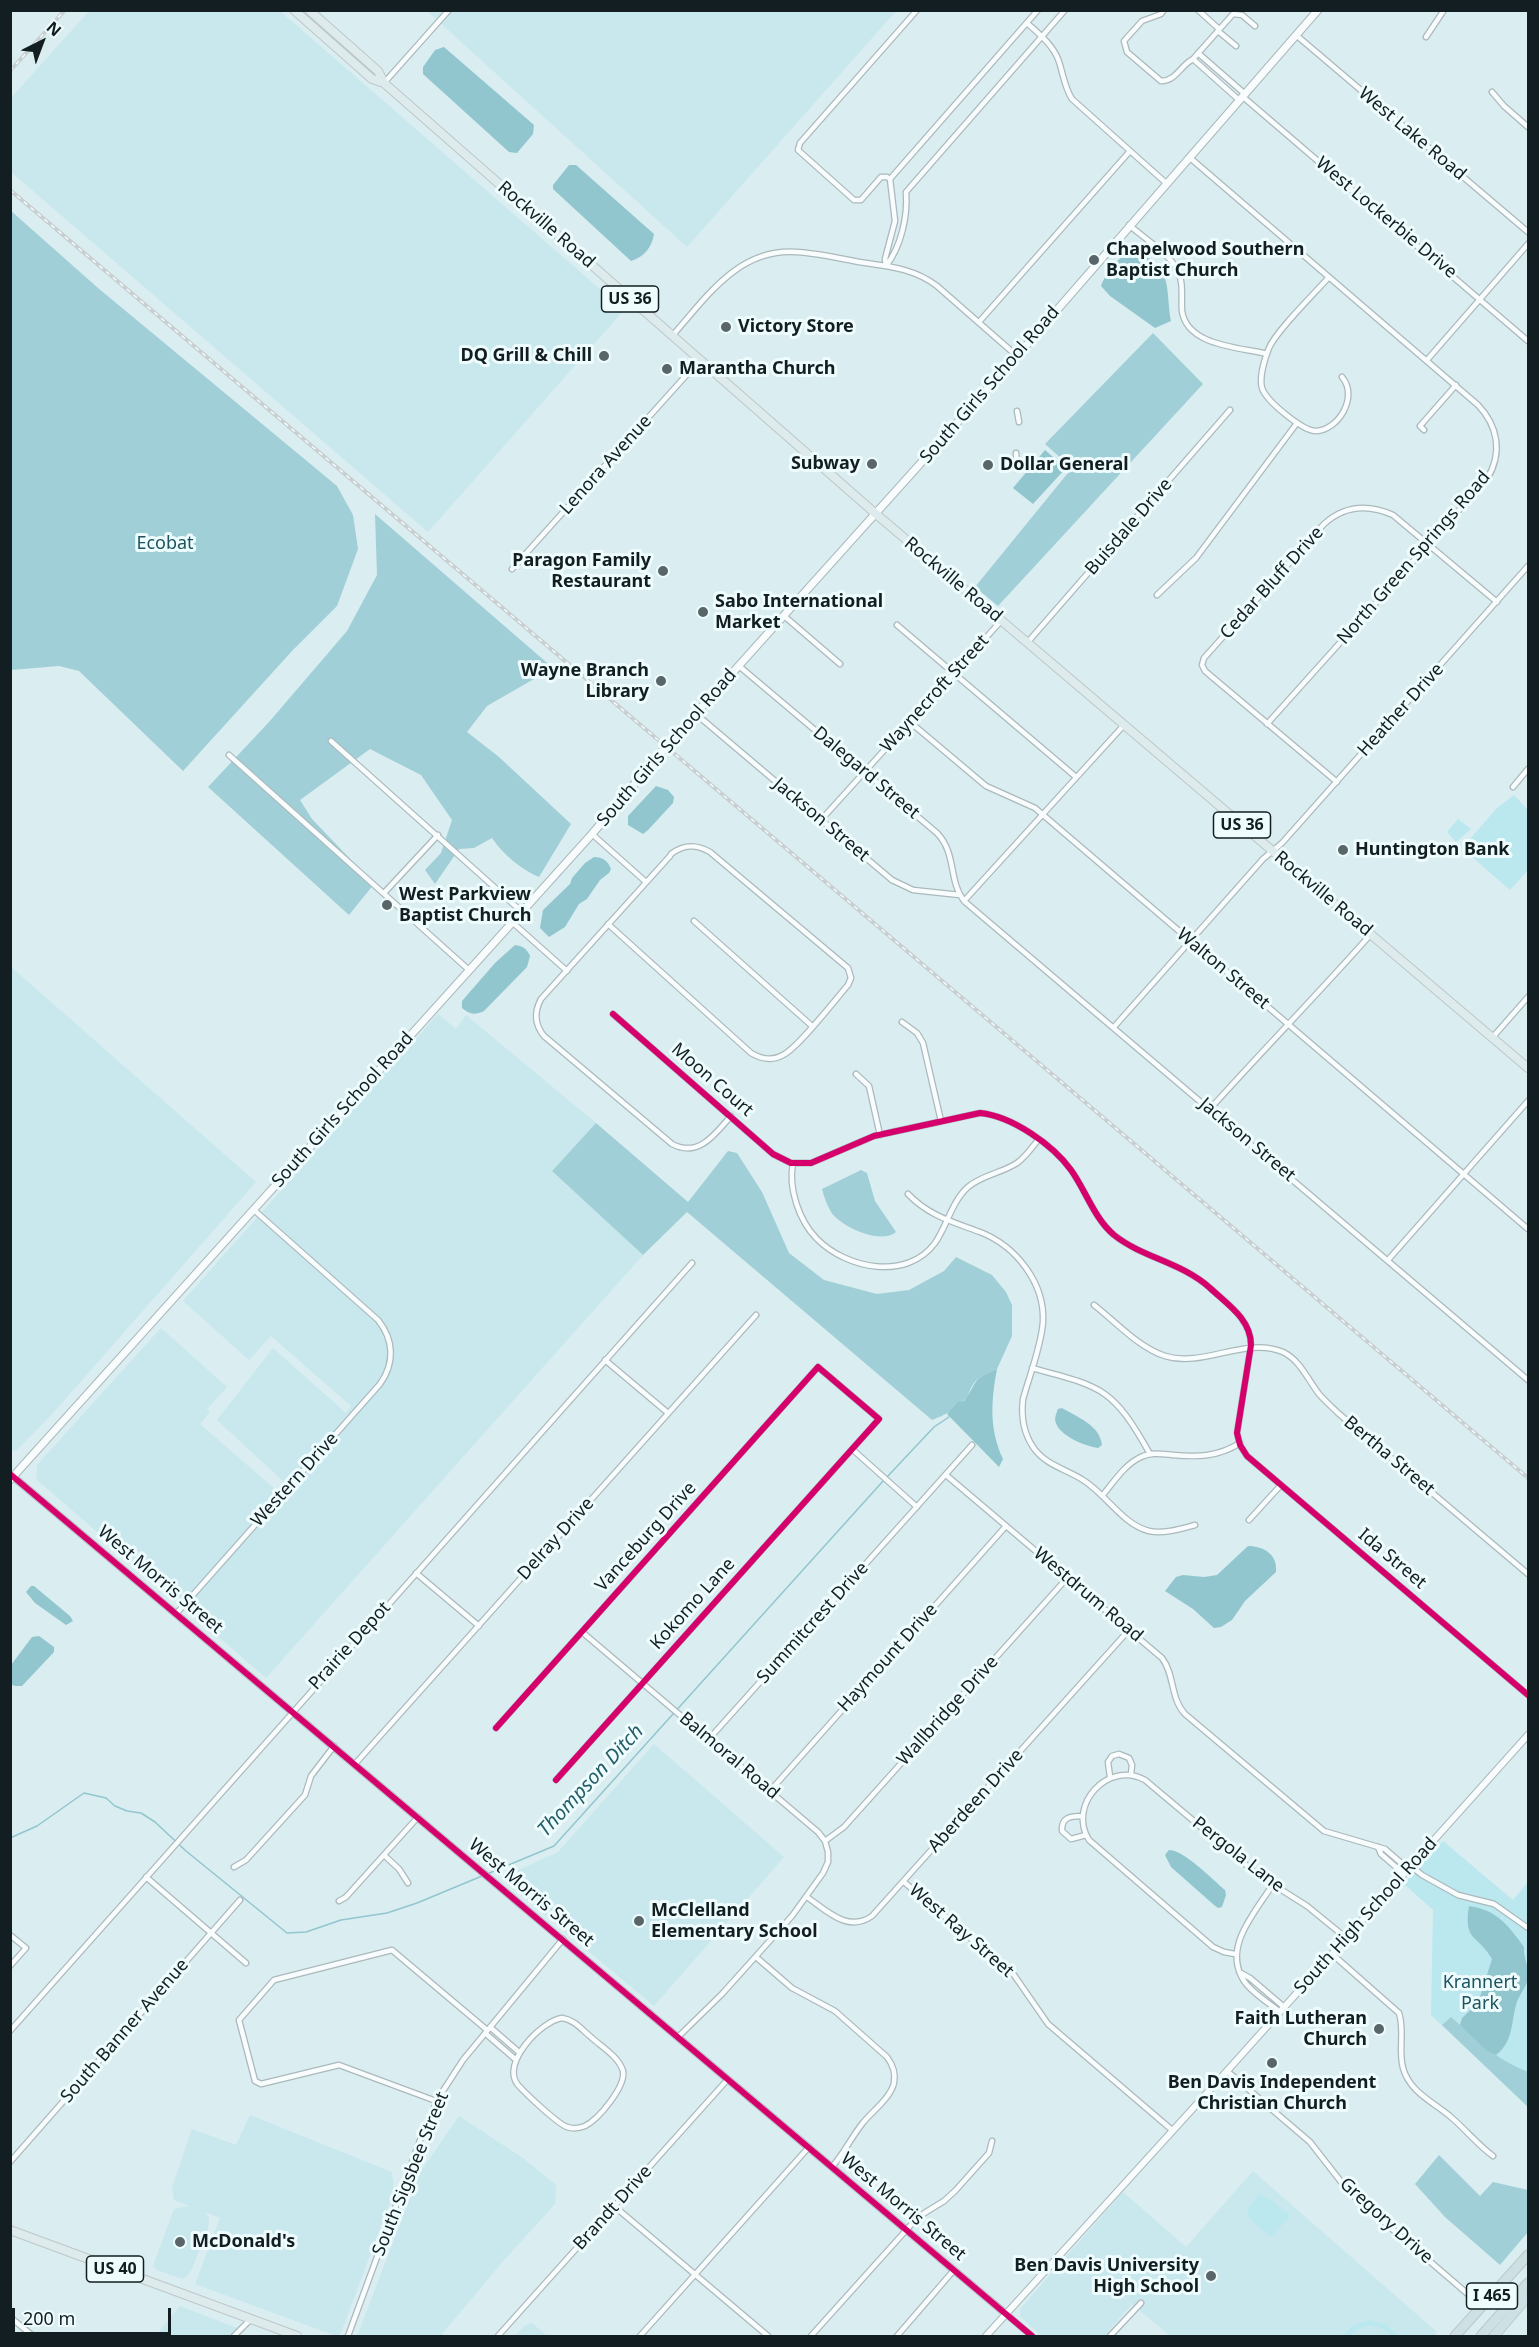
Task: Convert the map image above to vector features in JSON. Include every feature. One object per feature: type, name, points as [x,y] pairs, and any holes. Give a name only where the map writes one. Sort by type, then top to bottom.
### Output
[{"type":"highway","name":"I 465","points":[[1455,2337],[1528,2255]]},
{"type":"highway","name":"I 465","points":[[1481,2337],[1528,2283]]},
{"type":"highway","points":[[1494,2337],[1528,2296]]},
{"type":"main road","name":"Rockville Road","points":[[294,10],[372,79],[384,83]]},
{"type":"main road","name":"Rockville Road","points":[[309,10],[378,71],[384,83],[876,514],[1528,1068]]},
{"type":"main road","name":"South Girls School Road","points":[[11,1477],[592,834],[783,615],[1017,356],[1318,10]]},
{"type":"main road","name":"US 40","points":[[10,2230],[297,2337]]},
{"type":"street","points":[[384,83],[449,10]]},
{"type":"street","points":[[890,179],[881,177],[862,198],[857,201],[852,200],[798,150],[800,143],[917,10]]},
{"type":"street","points":[[886,266],[885,260],[895,221],[890,179],[1038,10]]},
{"type":"street","points":[[886,266],[904,227],[906,192],[1065,10]]},
{"type":"street","points":[[1164,10],[1161,14],[1138,24],[1125,39],[1125,50],[1161,81],[1171,79],[1186,62],[1193,59],[1233,14],[1237,13],[1255,26]]},
{"type":"street","points":[[1198,10],[1236,46]]},
{"type":"street","points":[[1426,37],[1444,10]]},
{"type":"street","points":[[1027,23],[1058,57],[1072,99],[1166,183]]},
{"type":"street","name":"West Lake Road","points":[[1296,35],[1528,232]]},
{"type":"street","points":[[1198,53],[1242,97]]},
{"type":"street","points":[[1193,59],[1242,97]]},
{"type":"street","points":[[1492,92],[1528,127]]},
{"type":"street","name":"West Lockerbie Drive","points":[[1242,97],[1528,341]]},
{"type":"street","points":[[979,322],[1130,151]]},
{"type":"street","name":"North Green Springs Road","points":[[1189,157],[1456,386],[1488,416],[1496,439],[1496,456],[1487,479],[1267,724]]},
{"type":"street","points":[[1129,225],[1177,269],[1181,281],[1183,314],[1191,331],[1206,340],[1267,354]]},
{"type":"street","points":[[1427,360],[1528,244]]},
{"type":"street","points":[[672,336],[725,277],[743,264],[777,252],[797,252],[905,269],[923,276],[937,285],[1017,356]]},
{"type":"street","points":[[1329,277],[1275,338],[1267,354],[1261,378],[1263,390],[1268,398],[1297,423],[1316,431],[1334,423],[1346,408],[1350,398],[1348,386],[1342,377]]},
{"type":"street","name":"Lenora Avenue","points":[[512,569],[700,360]]},
{"type":"street","points":[[1424,430],[1420,426],[1456,386]]},
{"type":"street","name":"Buisdale Drive","points":[[1027,643],[1230,410]]},
{"type":"street","points":[[1017,411],[1019,422]]},
{"type":"street","points":[[1157,595],[1196,558],[1297,423]]},
{"type":"street","points":[[1016,453],[1017,469]]},
{"type":"street","name":"Cedar Bluff Drive","points":[[1267,724],[1204,670],[1202,665],[1204,658],[1320,528],[1337,514],[1361,507],[1382,510],[1397,518],[1497,602]]},
{"type":"street","name":"Heather Drive","points":[[1114,1027],[1337,782],[1528,566]]},
{"type":"street","points":[[783,615],[840,664]]},
{"type":"street","name":"Waynecroft Street","points":[[821,820],[1001,621]]},
{"type":"street","points":[[897,625],[1076,777]]},
{"type":"street","name":"Dalegard Street","points":[[738,666],[944,840],[951,857],[960,895],[964,901]]},
{"type":"street","name":"Jackson Street","points":[[696,714],[898,884],[918,891],[960,895]]},
{"type":"street","name":"Walton Street","points":[[909,722],[986,786],[1003,796],[1026,803],[1042,814],[1528,1229]]},
{"type":"street","points":[[1267,724],[1337,782]]},
{"type":"street","points":[[964,901],[1124,725]]},
{"type":"street","points":[[331,741],[521,911]]},
{"type":"street","points":[[228,755],[469,970]]},
{"type":"street","points":[[1513,787],[1528,769]]},
{"type":"street","points":[[592,834],[646,882]]},
{"type":"street","points":[[384,893],[438,835]]},
{"type":"street","points":[[608,924],[752,1053],[768,1059],[786,1053],[848,986],[851,975],[846,966],[710,852],[702,847],[690,846],[673,852],[608,924],[539,1003],[536,1014],[539,1029],[670,1143],[681,1148],[692,1148],[708,1141],[731,1116]]},
{"type":"street","name":"Jackson Street","points":[[964,901],[1528,1380]]},
{"type":"street","points":[[694,921],[812,1026]]},
{"type":"street","points":[[512,922],[567,971]]},
{"type":"street","points":[[1210,1109],[1371,934]]},
{"type":"street","points":[[1492,1038],[1528,997]]},
{"type":"street","name":"Moon Court","points":[[613,1014],[773,1154],[793,1163]]},
{"type":"street","points":[[902,1022],[917,1033],[922,1043],[940,1121]]},
{"type":"street","points":[[856,1074],[869,1086],[880,1135]]},
{"type":"street","points":[[1388,1260],[1528,1101]]},
{"type":"street","points":[[1039,1139],[1017,1163],[975,1182],[966,1189],[932,1246],[909,1263],[895,1267],[880,1267],[849,1260],[824,1246],[807,1227],[791,1184],[793,1163],[817,1162],[853,1144],[880,1135],[977,1113],[988,1113],[1039,1139],[1070,1169],[1100,1220],[1116,1236],[1132,1246],[1190,1272],[1245,1322],[1250,1334],[1250,1349],[1238,1425],[1240,1443],[1222,1452],[1202,1457],[1150,1454],[1132,1462],[1102,1496]]},
{"type":"street","points":[[908,1194],[925,1209],[947,1221],[998,1241],[1019,1258],[1032,1278],[1040,1300],[1043,1322],[1023,1398],[1022,1411],[1028,1438],[1044,1459],[1082,1479],[1131,1522],[1149,1531],[1166,1532],[1195,1525]]},
{"type":"street","name":"Western Drive","points":[[176,1614],[380,1384],[390,1361],[388,1336],[378,1320],[254,1209]]},
{"type":"street","name":"Prairie Depot","points":[[10,2031],[692,1263]]},
{"type":"street","name":"Bertha Street","points":[[1094,1305],[1147,1347],[1166,1357],[1192,1359],[1250,1349],[1273,1349],[1290,1357],[1333,1408],[1528,1574]]},
{"type":"street","name":"Delray Drive","points":[[355,1764],[756,1315]]},
{"type":"street","points":[[605,1360],[668,1413]]},
{"type":"street","name":"Vanceburg Drive","points":[[496,1728],[818,1367],[879,1419],[852,1449]]},
{"type":"street","points":[[1032,1368],[1087,1383],[1109,1396],[1128,1416],[1150,1454]]},
{"type":"street","name":"Ida Street","points":[[1240,1443],[1247,1456],[1528,1695]]},
{"type":"street","points":[[852,1449],[917,1507],[972,1445]]},
{"type":"street","name":"Kokomo Lane","points":[[556,1780],[852,1449]]},
{"type":"street","name":"Westdrum Road","points":[[946,1475],[1165,1662],[1176,1700],[1185,1714],[1324,1831],[1378,1847],[1381,1854],[1408,1870],[1458,1895],[1494,1904],[1528,1928]]},
{"type":"street","name":"West Morris Street","points":[[11,1477],[334,1746],[1032,2337]]},
{"type":"street","points":[[1250,1520],[1281,1485]]},
{"type":"street","name":"Summitcrest Drive","points":[[709,1739],[917,1507]]},
{"type":"street","name":"Haymount Drive","points":[[770,1791],[1006,1526]]},
{"type":"street","points":[[416,1573],[479,1626]]},
{"type":"street","name":"Wallbridge Drive","points":[[825,1840],[844,1827],[1068,1577]]},
{"type":"street","name":"Aberdeen Drive","points":[[807,1897],[837,1919],[849,1923],[859,1923],[873,1916],[1129,1630]]},
{"type":"street","name":"Balmoral Road","points":[[582,1632],[825,1840]]},
{"type":"street","name":"South High School Road","points":[[986,2337],[1528,1735]]},
{"type":"street","points":[[234,1867],[246,1860],[305,1795],[311,1776],[334,1746]]},
{"type":"street","name":"Pergola Lane","points":[[1082,1816],[1086,1803],[1095,1790],[1110,1777],[1107,1765],[1109,1759],[1116,1754],[1123,1754],[1129,1758],[1132,1765],[1131,1774],[1149,1782],[1258,1875],[1307,1906],[1345,1937]]},
{"type":"street","points":[[1110,1777],[1131,1774]]},
{"type":"street","points":[[1086,1835],[1071,1839],[1066,1837],[1062,1831],[1065,1819],[1082,1816],[1086,1835],[1092,1844],[1212,1947],[1224,1953],[1235,1954]]},
{"type":"street","points":[[339,1901],[346,1897],[385,1856],[418,1817]]},
{"type":"street","points":[[678,2037],[722,1994],[807,1897],[826,1867],[828,1852],[825,1840]]},
{"type":"street","points":[[385,1856],[399,1869],[408,1882]]},
{"type":"street","points":[[146,1877],[246,1963]]},
{"type":"street","name":"West Ray Street","points":[[904,1882],[1014,1975],[1050,2026],[1172,2130]]},
{"type":"street","points":[[1273,1884],[1239,1938],[1235,1961],[1245,1982],[1282,2009]]},
{"type":"street","name":"South Banner Avenue","points":[[10,2162],[240,1900]]},
{"type":"street","points":[[10,1935],[26,1948],[10,1966]]},
{"type":"street","name":"South Sigsbee Street","points":[[348,2337],[436,2101],[460,2064],[563,1939]]},
{"type":"street","points":[[436,2101],[339,2065],[261,2084],[255,2081],[239,2020],[274,1980],[392,1950],[487,2030],[520,2053]]},
{"type":"street","points":[[1332,1953],[1399,2013],[1402,2022],[1401,2061],[1405,2075],[1412,2086],[1421,2096],[1455,2120],[1493,2156]]},
{"type":"street","points":[[756,1957],[794,1990],[835,2011],[888,2056],[894,2069],[894,2084],[888,2094],[870,2114],[832,2167]]},
{"type":"street","points":[[562,2019],[575,2023],[616,2060],[623,2074],[619,2091],[591,2122],[578,2128],[562,2124],[518,2086],[513,2076],[515,2059],[520,2053],[547,2023],[562,2019]]},
{"type":"street","points":[[487,2030],[515,2059]]},
{"type":"street","name":"Gregory Drive","points":[[1227,2071],[1308,2140],[1348,2192],[1469,2295]]},
{"type":"street","name":"Brandt Drive","points":[[498,2337],[728,2079]]},
{"type":"street","points":[[811,2337],[906,2229],[920,2215],[951,2194],[989,2153],[992,2141]]},
{"type":"street","points":[[640,2337],[809,2147]]},
{"type":"street","points":[[614,2206],[768,2337]]},
{"type":"street","points":[[897,2337],[954,2270]]},
{"type":"street","points":[[1110,2337],[1141,2303]]},
{"type":"street","points":[[10,2318],[33,2337]]},
{"type":"street","points":[[234,2337],[251,2319]]},
{"type":"shaded area","points":[[90,10],[280,11],[624,310],[428,532],[11,172],[11,98]]},
{"type":"shaded area","points":[[427,11],[896,11],[687,247]]},
{"type":"shaded area","points":[[444,47],[534,125],[533,134],[517,153],[509,152],[423,74],[423,67],[435,50]]},
{"type":"shaded area","points":[[569,165],[576,165],[654,234],[649,247],[643,254],[631,261],[553,189],[553,185]]},
{"type":"shaded area","points":[[1137,250],[1157,266],[1166,280],[1171,321],[1155,328],[1110,296],[1101,286],[1120,258]]},
{"type":"shaded area","points":[[1045,450],[1066,468],[1033,504],[1013,488]]},
{"type":"shaded area","points":[[656,786],[668,790],[674,797],[673,803],[643,834],[628,825],[628,816]]},
{"type":"shaded area","points":[[594,857],[607,862],[611,869],[609,873],[600,880],[587,899],[579,904],[565,927],[549,937],[540,928],[543,910],[570,884],[572,878],[585,863]]},
{"type":"shaded area","points":[[515,945],[524,948],[529,954],[527,967],[484,1011],[473,1014],[462,1008],[462,1001],[495,963]]},
{"type":"shaded area","points":[[10,966],[256,1182],[54,1412],[17,1450],[11,1451]]},
{"type":"shaded area","points":[[438,1014],[456,1029],[466,1015],[596,1123],[552,1171],[643,1255],[266,1678],[36,1479],[37,1465],[161,1328],[227,1387],[207,1409],[210,1412],[200,1424],[276,1490],[284,1482],[217,1420],[273,1348],[346,1413],[351,1406],[271,1336],[249,1360],[183,1301]]},
{"type":"shaded area","points":[[997,1369],[992,1415],[995,1437],[1003,1459],[999,1467],[947,1414],[958,1402],[964,1401],[979,1379]]},
{"type":"shaded area","points":[[1062,1408],[1092,1427],[1097,1432],[1102,1445],[1098,1448],[1087,1445],[1062,1432],[1055,1420],[1058,1409]]},
{"type":"shaded area","points":[[1248,1546],[1269,1553],[1275,1561],[1276,1572],[1245,1601],[1232,1620],[1221,1627],[1214,1628],[1193,1609],[1165,1591],[1176,1577],[1217,1575]]},
{"type":"shaded area","points":[[34,1586],[70,1616],[73,1621],[66,1625],[35,1603],[26,1592]]},
{"type":"shaded area","points":[[39,1636],[54,1647],[54,1652],[22,1686],[11,1684],[11,1665],[32,1637]]},
{"type":"shaded area","points":[[654,1744],[784,1857],[654,2006],[501,1878],[558,1852]]},
{"type":"shaded area","points":[[1169,1850],[1190,1860],[1225,1890],[1226,1895],[1222,1907],[1218,1908],[1214,1905],[1171,1867],[1165,1855]]},
{"type":"shaded area","points":[[1469,1906],[1487,1911],[1501,1920],[1524,1947],[1528,1979],[1517,2002],[1506,2044],[1496,2055],[1486,2050],[1460,2025],[1462,2018],[1478,2003],[1492,1959],[1470,1932]]},
{"type":"shaded area","points":[[250,2115],[392,2172],[394,2191],[341,2333],[336,2336],[195,2284],[220,2218],[205,2212],[209,2218],[208,2229],[191,2271],[186,2277],[182,2279],[157,2270],[153,2266],[174,2209],[189,2206],[174,2200],[172,2187],[192,2129],[236,2145]]},
{"type":"shaded area","points":[[459,2116],[523,2158],[556,2185],[555,2204],[505,2259],[442,2334],[444,2336],[357,2336],[419,2174]]},
{"type":"shaded area","name":"Ben Davis University High School","points":[[1253,2171],[1437,2332],[1434,2336],[1170,2336],[1132,2304],[1104,2336],[1041,2336],[1020,2316],[1020,2309],[1123,2192],[1186,2247]]},
{"type":"shaded area","points":[[180,2306],[237,2328],[229,2336],[159,2336],[160,2330]]},
{"type":"shaded area","points":[[532,2323],[546,2335],[515,2336],[524,2326]]},
{"type":"green space","name":"Ecobat","points":[[10,210],[98,288],[337,486],[353,515],[358,549],[337,606],[292,651],[183,771],[79,671],[59,666],[11,670]]},
{"type":"green space","points":[[1153,333],[1203,384],[998,606],[975,587],[1072,468],[1045,444]]},
{"type":"green space","points":[[375,514],[553,668],[487,706],[467,732],[499,757],[571,824],[539,877],[512,860],[492,838],[474,848],[459,849],[435,884],[425,870],[441,853],[452,820],[421,775],[370,749],[300,800],[312,819],[374,884],[349,915],[208,787],[269,722],[347,631],[377,575]]},
{"type":"green space","points":[[1514,795],[1528,810],[1528,870],[1510,890],[1464,850],[1464,846],[1496,809]]},
{"type":"green space","points":[[1458,819],[1471,829],[1456,842],[1447,832]]},
{"type":"green space","points":[[596,1123],[688,1202],[728,1151],[737,1153],[762,1192],[789,1253],[824,1280],[877,1294],[909,1290],[944,1271],[956,1257],[992,1275],[1006,1292],[1012,1305],[1012,1336],[997,1369],[976,1381],[957,1406],[932,1420],[687,1212],[643,1255],[552,1171]]},
{"type":"green space","points":[[861,1170],[867,1173],[875,1201],[896,1232],[881,1236],[871,1235],[843,1223],[831,1212],[822,1189]]},
{"type":"green space","name":"Krannert Park","points":[[1443,1841],[1513,1900],[1528,1882],[1528,2107],[1431,2015],[1433,1910],[1404,1884]]},
{"type":"green space","points":[[1451,2017],[1495,2055],[1528,2072],[1528,2107],[1442,2025]]},
{"type":"green space","points":[[1439,2155],[1480,2196],[1493,2182],[1528,2190],[1528,2232],[1500,2265],[1445,2217],[1415,2184]]},
{"type":"green space","points":[[1259,2195],[1271,2200],[1290,2216],[1271,2237],[1249,2218],[1247,2210]]},
{"type":"green space","points":[[1369,2320],[1386,2324],[1398,2336],[1391,2336],[1381,2328],[1370,2326],[1350,2336],[1343,2336],[1352,2326]]},
{"type":"waterway","name":"Thompson Ditch","points":[[887,1477],[934,1427],[949,1417]]},
{"type":"waterway","name":"Thompson Ditch","points":[[487,1874],[554,1846],[884,1480]]},
{"type":"waterway","name":"Thompson Ditch","points":[[10,1838],[37,1826],[84,1793],[106,1798],[115,1806],[141,1813],[155,1822],[186,1851],[287,1933],[306,1932],[341,1920],[387,1913],[482,1876]]},
{"type":"railway","points":[[10,71],[65,10]]},
{"type":"railway","points":[[10,190],[1528,1478]]},
{"type":"cycle path","points":[[613,1014],[773,1154],[791,1163],[811,1163],[874,1136],[980,1113],[1005,1120],[1031,1133],[1063,1160],[1096,1212],[1114,1235],[1125,1243],[1199,1279],[1243,1320],[1251,1345],[1237,1433],[1240,1445],[1247,1456],[1528,1695]]},
{"type":"cycle path","points":[[496,1728],[818,1367],[879,1419],[556,1780]]},
{"type":"cycle path","points":[[10,1474],[1032,2336]]},
{"type":"place","name":"Chapelwood Southern Baptist Church","points":[[1094,260]]},
{"type":"place","name":"Victory Store","points":[[726,327]]},
{"type":"place","name":"DQ Grill & Chill","points":[[604,356]]},
{"type":"place","name":"Marantha Church","points":[[667,369]]},
{"type":"place","name":"Subway","points":[[872,464]]},
{"type":"place","name":"Dollar General","points":[[988,465]]},
{"type":"place","name":"Paragon Family Restaurant","points":[[663,571]]},
{"type":"place","name":"Sabo International Market","points":[[703,612]]},
{"type":"place","name":"Wayne Branch Library","points":[[661,681]]},
{"type":"place","name":"Huntington Bank","points":[[1343,850]]},
{"type":"place","name":"West Parkview Baptist Church","points":[[387,905]]},
{"type":"place","name":"McClelland Elementary School","points":[[639,1921]]},
{"type":"place","name":"Faith Lutheran Church","points":[[1379,2029]]},
{"type":"place","name":"Ben Davis Independent Christian Church","points":[[1272,2063]]},
{"type":"place","name":"McDonald's","points":[[180,2242]]},
{"type":"place","name":"Ben Davis University High School","points":[[1211,2276]]}]
